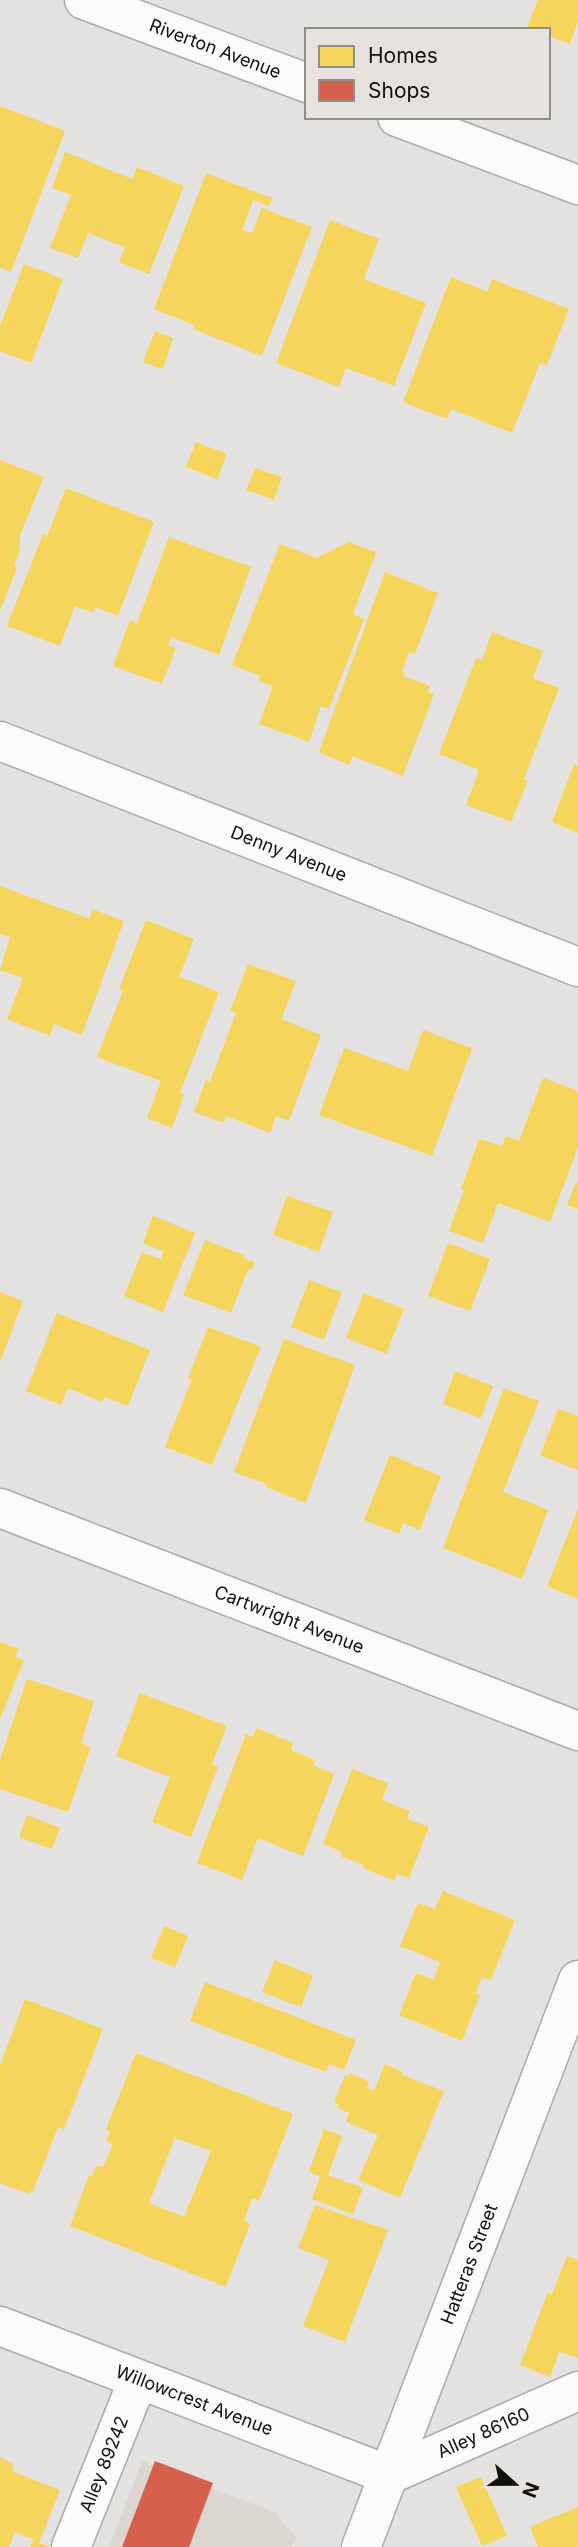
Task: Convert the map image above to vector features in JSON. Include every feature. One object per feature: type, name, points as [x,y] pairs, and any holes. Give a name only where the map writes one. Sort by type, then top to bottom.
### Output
[{"type":"street","name":"Riverton Avenue","points":[[84,0],[305,82]]},
{"type":"street","points":[[402,119],[578,185]]},
{"type":"street","name":"Denny Avenue","points":[[0,741],[578,967]]},
{"type":"street","name":"Cartwright Avenue","points":[[0,1508],[578,1731]]},
{"type":"street","name":"Hatteras Street","points":[[361,2547],[578,1980]]},
{"type":"street","name":"Willowcrest Avenue","points":[[0,2326],[389,2475]]},
{"type":"street","name":"Alley 89242","points":[[71,2547],[138,2380]]},
{"type":"street","name":"Alley 86160","points":[[389,2475],[578,2391]]},
{"type":"shaded area","points":[[142,2461],[276,2513],[296,2538],[292,2547],[109,2547]]},
{"type":"building: Homes","points":[[538,0],[578,0],[578,22],[570,44],[550,37],[550,28],[527,27]]},
{"type":"building: Homes","points":[[0,106],[65,131],[11,272],[0,267]]},
{"type":"building: Homes","points":[[65,152],[132,179],[137,167],[184,186],[149,274],[119,262],[125,247],[88,233],[78,258],[50,248],[71,195],[52,188]]},
{"type":"building: Homes","points":[[206,173],[272,198],[269,206],[253,200],[242,230],[252,233],[262,208],[312,227],[262,356],[193,329],[194,325],[154,309]]},
{"type":"building: Homes","points":[[330,220],[379,239],[364,279],[426,303],[394,386],[346,368],[339,387],[276,363]]},
{"type":"building: Homes","points":[[24,264],[63,279],[31,363],[0,351],[0,326]]},
{"type":"building: Homes","points":[[451,277],[487,292],[492,279],[569,309],[547,365],[540,363],[512,433],[451,409],[447,419],[403,402]]},
{"type":"building: Homes","points":[[155,331],[173,338],[163,369],[143,362]]},
{"type":"building: Homes","points":[[196,442],[227,454],[217,479],[186,467]]},
{"type":"building: Homes","points":[[0,460],[44,477],[20,535],[19,553],[14,566],[17,568],[0,611]]},
{"type":"building: Homes","points":[[255,468],[282,477],[274,500],[246,490]]},
{"type":"building: Homes","points":[[66,488],[154,522],[118,616],[95,607],[93,613],[75,606],[60,646],[7,626],[43,534],[47,536]]},
{"type":"building: Homes","points":[[169,537],[251,567],[219,655],[171,637],[168,645],[176,648],[162,684],[113,666],[130,620],[137,623]]},
{"type":"building: Homes","points":[[349,542],[376,552],[353,614],[364,619],[329,709],[321,706],[309,742],[259,724],[273,686],[258,681],[260,676],[232,665],[280,544],[316,558]]},
{"type":"building: Homes","points":[[385,572],[438,593],[415,654],[409,652],[402,671],[405,672],[403,676],[430,686],[428,692],[434,694],[403,776],[353,756],[349,765],[319,752]]},
{"type":"building: Homes","points":[[492,632],[543,651],[533,678],[559,688],[524,779],[528,781],[511,822],[466,805],[479,770],[439,754],[476,658],[482,660]]},
{"type":"building: Homes","points":[[574,764],[578,766],[578,833],[552,822]]},
{"type":"building: Homes","points":[[0,886],[90,919],[92,909],[124,921],[82,1035],[54,1024],[50,1036],[7,1019],[23,978],[0,970],[10,937],[0,934]]},
{"type":"building: Homes","points":[[146,920],[194,939],[179,977],[219,992],[180,1093],[184,1095],[172,1128],[147,1118],[161,1081],[97,1057],[123,991],[119,989]]},
{"type":"building: Homes","points":[[248,964],[296,981],[281,1019],[321,1035],[289,1121],[276,1116],[270,1133],[226,1116],[224,1123],[194,1112],[206,1080],[210,1082],[236,1013],[230,1011]]},
{"type":"building: Homes","points":[[423,1030],[472,1048],[432,1156],[319,1115],[344,1048],[408,1071]]},
{"type":"building: Homes","points":[[543,1078],[578,1091],[578,1147],[550,1222],[498,1203],[483,1243],[449,1231],[479,1139],[502,1146],[506,1136],[519,1141]]},
{"type":"building: Homes","points":[[576,1182],[578,1183],[578,1209],[567,1205]]},
{"type":"building: Homes","points":[[287,1196],[333,1212],[319,1252],[273,1235]]},
{"type":"building: Homes","points":[[153,1216],[195,1233],[163,1312],[124,1296],[142,1252],[161,1259],[163,1251],[143,1243]]},
{"type":"building: Homes","points":[[205,1240],[255,1262],[252,1270],[248,1269],[231,1313],[183,1295]]},
{"type":"building: Homes","points":[[448,1243],[490,1259],[470,1311],[428,1296]]},
{"type":"building: Homes","points":[[309,1280],[342,1292],[324,1340],[291,1327]]},
{"type":"building: Homes","points":[[0,1292],[23,1301],[0,1362]]},
{"type":"building: Homes","points":[[364,1293],[404,1309],[386,1354],[346,1338]]},
{"type":"building: Homes","points":[[57,1313],[150,1350],[128,1406],[104,1397],[102,1402],[68,1388],[61,1405],[26,1391]]},
{"type":"building: Homes","points":[[208,1327],[261,1347],[212,1465],[165,1447],[192,1379],[188,1378]]},
{"type":"building: Homes","points":[[284,1339],[355,1365],[306,1503],[234,1472]]},
{"type":"building: Homes","points":[[455,1371],[493,1386],[481,1418],[443,1404]]},
{"type":"building: Homes","points":[[504,1388],[539,1401],[503,1492],[548,1510],[522,1579],[443,1548]]},
{"type":"building: Homes","points":[[558,1409],[578,1416],[578,1470],[540,1455]]},
{"type":"building: Homes","points":[[390,1455],[441,1476],[420,1530],[403,1523],[399,1534],[364,1520]]},
{"type":"building: Homes","points":[[578,1509],[578,1599],[547,1586]]},
{"type":"building: Homes","points":[[0,1642],[19,1649],[15,1657],[24,1660],[0,1719]]},
{"type":"building: Homes","points":[[27,1679],[94,1701],[81,1743],[91,1747],[68,1812],[0,1789],[0,1760]]},
{"type":"building: Homes","points":[[140,1693],[227,1726],[212,1764],[218,1767],[191,1837],[152,1822],[170,1777],[116,1756]]},
{"type":"building: Homes","points":[[256,1728],[293,1743],[291,1750],[315,1760],[313,1765],[334,1774],[303,1856],[258,1838],[242,1880],[197,1863],[246,1734],[253,1737]]},
{"type":"building: Homes","points":[[352,1769],[388,1783],[382,1800],[410,1811],[407,1819],[429,1827],[409,1878],[397,1874],[394,1881],[363,1868],[364,1865],[340,1856],[342,1852],[323,1844]]},
{"type":"building: Homes","points":[[27,1815],[60,1828],[52,1849],[19,1837]]},
{"type":"building: Homes","points":[[443,1891],[515,1920],[491,1980],[482,1977],[476,1993],[480,1995],[462,2041],[399,2015],[416,1973],[434,1980],[440,1962],[400,1946],[418,1903],[435,1909]]},
{"type":"building: Homes","points":[[164,1926],[188,1936],[175,1967],[151,1958]]},
{"type":"building: Homes","points":[[275,1960],[313,1976],[301,2007],[262,1992]]},
{"type":"building: Homes","points":[[205,1982],[356,2040],[344,2070],[329,2064],[326,2072],[190,2021]]},
{"type":"building: Homes","points":[[25,1999],[103,2029],[64,2129],[58,2127],[33,2191],[29,2194],[0,2183],[0,2065]]},
{"type":"building: Homes","points":[[136,2053],[293,2114],[259,2201],[252,2198],[244,2221],[250,2224],[226,2287],[70,2226],[89,2175],[92,2176],[97,2165],[103,2167],[113,2144],[106,2141],[110,2131],[106,2129]],"holes":[[[175,2138],[211,2151],[184,2217],[149,2203]]]},
{"type":"building: Homes","points":[[385,2064],[403,2072],[402,2075],[444,2091],[400,2198],[358,2180],[378,2135],[346,2122],[349,2113],[337,2108],[339,2104],[334,2102],[345,2075],[349,2076],[350,2073],[369,2082],[367,2088],[374,2091]]},
{"type":"building: Homes","points":[[324,2129],[342,2136],[328,2175],[363,2188],[353,2214],[312,2199],[320,2176],[309,2172]]},
{"type":"building: Homes","points":[[315,2205],[388,2230],[345,2342],[303,2326],[329,2260],[298,2248]]},
{"type":"building: Homes","points":[[567,2256],[578,2260],[578,2358],[559,2352],[550,2377],[520,2365],[548,2292],[552,2294]]},
{"type":"building: Homes","points":[[0,2457],[14,2465],[12,2471],[60,2490],[39,2543],[49,2547],[30,2547],[34,2540],[15,2532],[9,2547],[0,2547]]},
{"type":"building: Homes","points":[[481,2477],[507,2536],[482,2546],[456,2487]]},
{"type":"building: Homes","points":[[578,2507],[578,2547],[538,2547],[530,2527]]},
{"type":"building: Shops","points":[[155,2461],[213,2483],[189,2547],[122,2547]]}]
